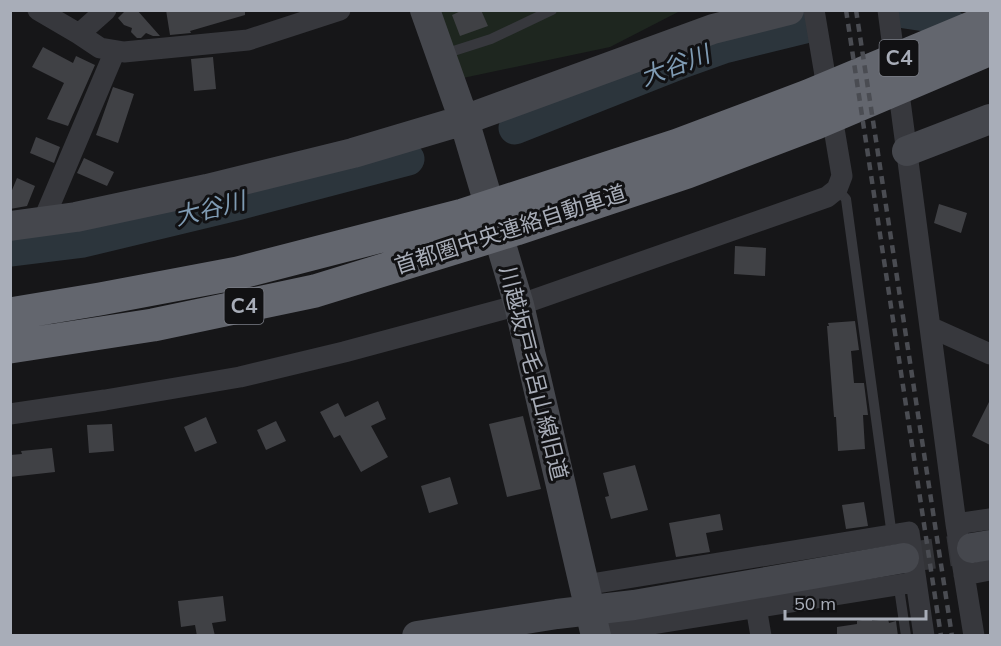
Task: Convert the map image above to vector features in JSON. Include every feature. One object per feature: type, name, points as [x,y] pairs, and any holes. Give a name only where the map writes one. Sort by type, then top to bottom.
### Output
[{"type":"highway","name":"首都圏中央連絡自動車道","points":[[812,110],[990,20]]},
{"type":"highway","name":"首都圏中央連絡自動車道","points":[[10,347],[153,325],[315,291],[467,229],[514,214],[678,145],[812,110],[990,49]]},
{"type":"highway","name":"首都圏中央連絡自動車道","points":[[10,314],[467,229]]},
{"type":"street","points":[[38,10],[100,48],[124,52],[248,40],[340,10]]},
{"type":"street","points":[[80,34],[106,10]]},
{"type":"street","name":"川越坂戸毛呂山線旧道","points":[[425,10],[464,120],[519,305],[592,616]]},
{"type":"street","points":[[10,226],[76,217],[353,153],[464,120],[712,29],[789,10]]},
{"type":"street","points":[[10,414],[240,377],[344,352],[519,305],[827,197],[837,189],[842,176],[814,10]]},
{"type":"street","points":[[888,10],[930,327],[975,553],[974,636]]},
{"type":"street","points":[[43,221],[115,51]]},
{"type":"street","points":[[907,151],[990,119]]},
{"type":"street","points":[[930,327],[990,354]]},
{"type":"street","points":[[975,553],[990,519]]},
{"type":"street","points":[[417,636],[592,616],[756,607],[902,558]]},
{"type":"street","points":[[592,616],[634,605],[902,558]]},
{"type":"street","points":[[902,558],[924,636]]},
{"type":"street","points":[[756,607],[761,636]]},
{"type":"lane","points":[[441,56],[491,39],[551,11]]},
{"type":"lane","points":[[837,189],[846,199],[902,558],[906,636]]},
{"type":"shaded area","points":[[439,11],[680,11],[610,47],[463,78]]},
{"type":"building","points":[[126,10],[137,10],[160,36],[146,33],[141,38],[137,38],[131,32],[132,28],[124,25],[118,18]]},
{"type":"building","points":[[166,10],[245,10],[245,15],[190,31],[191,33],[170,35]]},
{"type":"building","points":[[463,10],[481,10],[488,26],[460,36],[452,15]]},
{"type":"building","points":[[43,47],[73,63],[76,56],[95,65],[68,126],[47,119],[64,83],[32,67]]},
{"type":"building","points":[[213,57],[216,89],[194,91],[191,59]]},
{"type":"building","points":[[113,87],[134,94],[118,143],[96,135]]},
{"type":"building","points":[[36,137],[60,147],[54,163],[30,153]]},
{"type":"building","points":[[84,158],[114,172],[107,186],[77,173]]},
{"type":"building","points":[[17,178],[35,186],[27,206],[10,209],[10,195]]},
{"type":"building","points":[[939,204],[967,213],[961,233],[934,223]]},
{"type":"building","points":[[735,246],[766,248],[765,276],[734,274]]},
{"type":"building","points":[[855,321],[859,350],[851,351],[854,383],[864,383],[868,415],[863,415],[865,449],[838,451],[827,326],[829,326],[828,323]]},
{"type":"building","points":[[990,400],[990,445],[972,436]]},
{"type":"building","points":[[378,401],[386,419],[371,426],[388,457],[361,472],[340,435],[334,438],[320,412],[338,403],[345,417]]},
{"type":"building","points":[[523,416],[541,489],[507,497],[489,424]]},
{"type":"building","points":[[206,417],[217,443],[195,452],[184,427]]},
{"type":"building","points":[[276,421],[286,441],[266,450],[257,430]]},
{"type":"building","points":[[112,424],[114,451],[89,453],[87,425]]},
{"type":"building","points":[[52,448],[55,472],[10,477],[10,455],[22,454],[21,451]]},
{"type":"building","points":[[635,465],[648,510],[611,519],[605,497],[609,496],[603,473]]},
{"type":"building","points":[[450,477],[458,504],[429,513],[421,486]]},
{"type":"building","points":[[864,502],[868,526],[846,529],[842,505]]},
{"type":"building","points":[[720,514],[723,530],[706,533],[710,552],[676,557],[669,523]]},
{"type":"building","points":[[223,596],[226,621],[212,623],[215,636],[197,636],[195,625],[181,627],[178,601]]},
{"type":"building","points":[[872,618],[872,621],[888,619],[889,623],[896,621],[898,636],[837,636],[837,627],[857,624],[857,621]]},
{"type":"waterway","name":"大谷川","points":[[905,12],[943,21],[981,45]]},
{"type":"waterway","name":"大谷川","points":[[515,128],[724,47],[805,27]]},
{"type":"waterway","name":"大谷川","points":[[10,250],[83,241],[408,159]]},
{"type":"tunnel","points":[[904,558],[972,548]]},
{"type":"railway","points":[[846,10],[941,636]]},
{"type":"railway","points":[[856,10],[952,636]]}]
